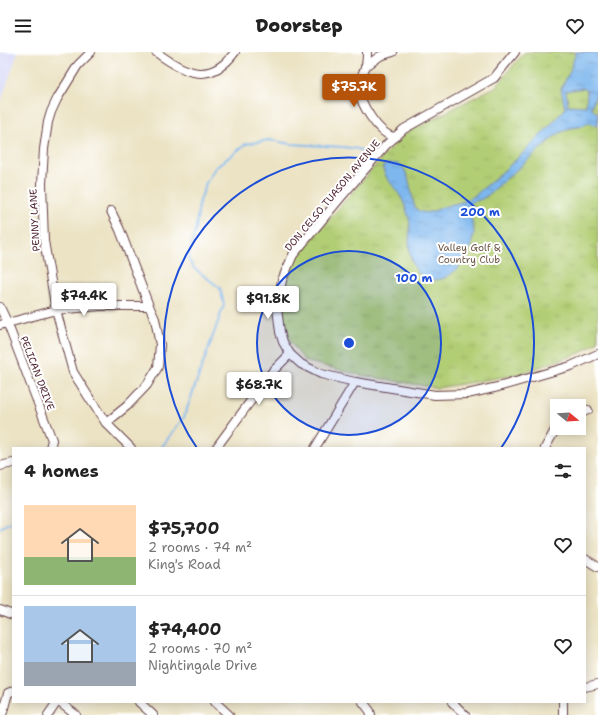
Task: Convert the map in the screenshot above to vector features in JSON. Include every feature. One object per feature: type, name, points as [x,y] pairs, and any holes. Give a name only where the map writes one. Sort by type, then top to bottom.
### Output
[{"type":"street","name":"PENNY LANE","points":[[91,52],[78,65],[57,99],[48,122],[44,150],[42,184],[44,240],[56,310],[73,372],[106,423],[130,447]]},
{"type":"street","points":[[156,52],[177,67],[196,74],[210,72],[220,67],[235,52]]},
{"type":"street","points":[[367,52],[365,67],[359,85],[360,94],[365,109],[371,118],[390,135],[395,137]]},
{"type":"street","points":[[365,67],[380,56],[393,52]]},
{"type":"street","name":"DON CELSO TUASON AVENUE","points":[[515,52],[494,78],[404,129],[386,145],[346,190],[293,255],[282,280],[277,308],[280,332],[290,354],[301,364],[321,374],[354,382],[435,395],[467,394],[547,374],[571,366],[598,354]]},
{"type":"street","points":[[106,423],[128,406],[147,385],[158,367],[160,345],[155,319],[111,211]]},
{"type":"street","points":[[4,323],[56,310],[100,306],[149,306]]},
{"type":"street","name":"PELICAN DRIVE","points":[[0,307],[4,323],[52,440],[50,447]]},
{"type":"street","points":[[217,447],[272,372],[290,354]]},
{"type":"street","points":[[316,447],[354,382]]},
{"type":"street","points":[[546,447],[552,435]]},
{"type":"street","points":[[0,466],[12,463]]},
{"type":"street","points":[[586,561],[598,567]]},
{"type":"street","points":[[0,610],[12,615]]},
{"type":"street","points":[[586,686],[598,684]]},
{"type":"street","points":[[2,715],[8,693],[12,691]]},
{"type":"street","points":[[48,715],[57,703]]},
{"type":"street","points":[[59,703],[76,715]]},
{"type":"street","points":[[140,703],[153,715]]},
{"type":"street","points":[[216,703],[229,715]]},
{"type":"street","points":[[364,703],[370,711],[371,715]]},
{"type":"street","points":[[453,703],[465,715]]},
{"type":"street","points":[[562,703],[563,715]]},
{"type":"shaded area","points":[[0,52],[18,52],[0,104]]},
{"type":"green space","name":"Valley Golf & Country Club","points":[[525,52],[598,52],[598,342],[580,353],[516,375],[437,388],[360,375],[305,361],[291,343],[284,328],[281,294],[296,258],[388,151],[408,132],[495,87]]},
{"type":"water","points":[[576,52],[598,52],[598,89],[591,108],[598,114],[598,126],[589,123],[579,127],[570,128],[556,135],[488,195],[482,199],[470,203],[469,209],[474,232],[468,254],[455,271],[444,278],[435,280],[422,277],[414,267],[410,255],[410,224],[407,211],[401,197],[386,175],[383,165],[398,164],[402,167],[408,177],[415,207],[421,212],[432,211],[469,199],[517,159],[565,109],[561,89],[570,71]],"holes":[[[583,88],[587,91],[586,106],[568,105],[566,91]]]},
{"type":"waterway","points":[[162,447],[184,417],[224,305],[220,288],[194,268],[188,259],[196,228],[199,204],[206,183],[215,168],[246,144],[269,140],[291,144],[358,149],[368,154]]},
{"type":"waterway","points":[[0,528],[12,521]]}]
